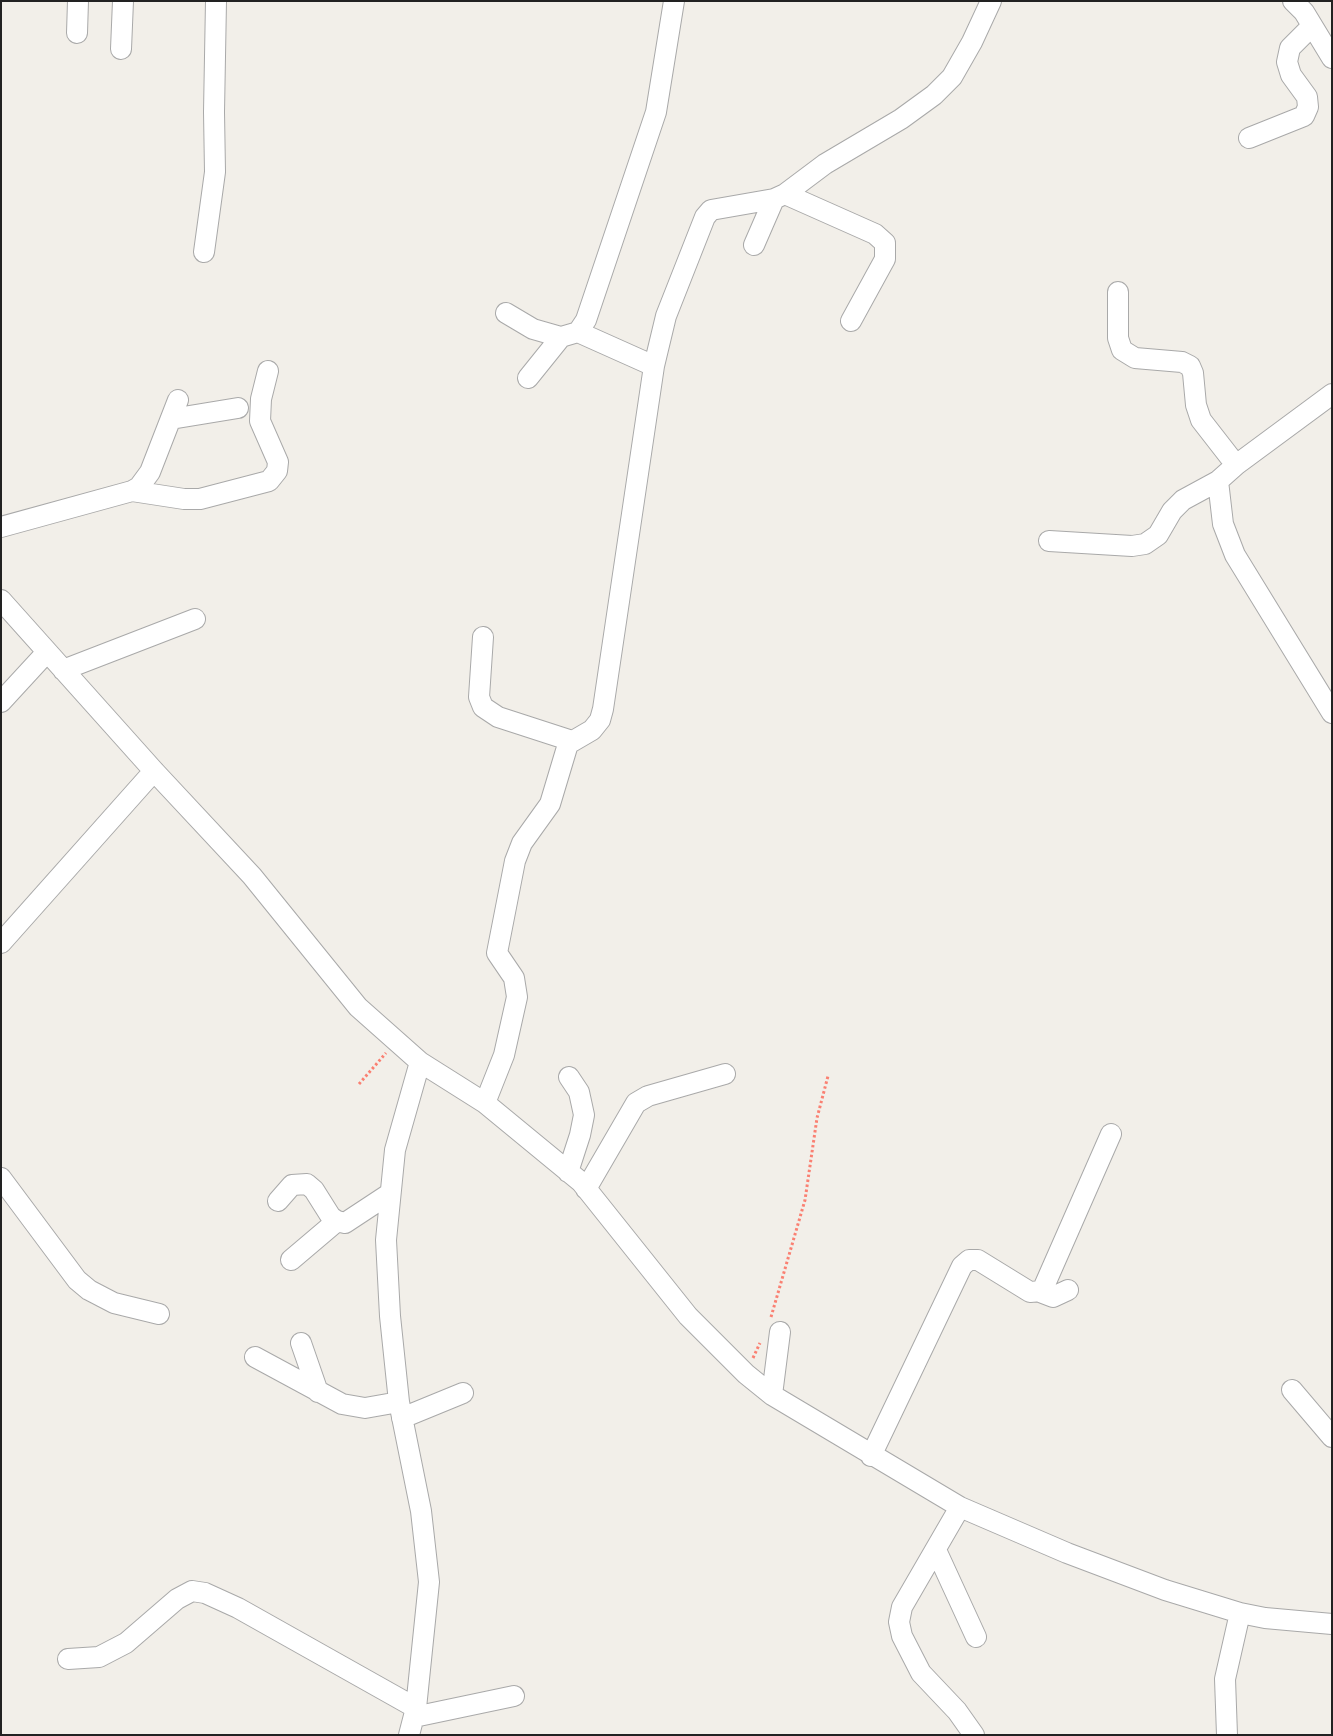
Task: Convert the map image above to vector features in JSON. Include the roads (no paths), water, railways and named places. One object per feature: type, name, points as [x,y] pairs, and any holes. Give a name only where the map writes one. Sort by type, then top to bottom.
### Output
[{"type":"street","points":[[78,1],[78,33]]},
{"type":"street","points":[[121,49],[123,1]]},
{"type":"street","points":[[204,252],[215,172],[216,1]]},
{"type":"street","points":[[528,378],[586,320],[656,112],[674,1]]},
{"type":"street","points":[[754,245],[780,197],[825,164],[901,119],[934,95],[952,78],[972,42],[991,1]]},
{"type":"street","points":[[1293,1],[1304,12],[1332,58]]},
{"type":"street","points":[[1249,138],[1301,119],[1306,112],[1306,97],[1290,75],[1287,62],[1290,48],[1312,26]]},
{"type":"street","points":[[485,1102],[504,1055],[517,997],[514,978],[497,954],[514,861],[522,843],[550,804],[566,749],[572,740],[592,730],[600,720],[654,366],[666,316],[705,217],[711,210],[780,197],[875,234],[885,243],[885,259],[851,321]]},
{"type":"street","points":[[1118,292],[1118,338],[1122,350],[1135,358],[1182,362],[1190,366],[1193,373],[1196,404],[1201,420],[1236,465]]},
{"type":"street","points":[[506,313],[533,329],[570,334],[654,366]]},
{"type":"street","points":[[1,527],[132,491],[184,499],[200,499],[269,480],[277,471],[278,462],[260,421],[261,399],[268,371]]},
{"type":"street","points":[[1049,541],[1132,546],[1145,544],[1158,535],[1172,511],[1183,500],[1218,482],[1236,465],[1332,394]]},
{"type":"street","points":[[132,491],[147,478],[178,400]]},
{"type":"street","points":[[171,420],[238,408]]},
{"type":"street","points":[[1218,482],[1223,524],[1235,555],[1332,713]]},
{"type":"street","points":[[1,600],[154,771],[252,876],[358,1007],[420,1062],[485,1102],[568,1172],[586,1189],[688,1316],[746,1374],[772,1395],[871,1456],[960,1507],[1067,1553],[1165,1590],[1240,1613],[1265,1618],[1332,1624]]},
{"type":"street","points":[[63,670],[195,619]]},
{"type":"street","points":[[483,637],[479,697],[483,707],[498,718],[572,740]]},
{"type":"street","points":[[1,702],[47,652]]},
{"type":"street","points":[[1,943],[22,917],[154,771]]},
{"type":"street","points":[[413,1720],[429,1582],[421,1510],[400,1410],[390,1316],[387,1259],[389,1194],[395,1150],[420,1062]]},
{"type":"street","points":[[586,1189],[636,1104],[648,1096],[725,1074]]},
{"type":"street","points":[[568,1172],[580,1135],[584,1115],[579,1092],[569,1077]]},
{"type":"street","points":[[1040,1292],[1046,1286],[1111,1134]]},
{"type":"street","points":[[1,1178],[77,1280],[88,1290],[114,1303],[159,1314]]},
{"type":"street","points":[[278,1201],[292,1186],[307,1184],[314,1190],[331,1217],[337,1221],[348,1222],[389,1194]]},
{"type":"street","points":[[291,1260],[337,1221]]},
{"type":"street","points":[[871,1456],[966,1262],[978,1260],[1030,1292],[1040,1292],[1053,1297],[1068,1290]]},
{"type":"street","points":[[772,1395],[774,1328]]},
{"type":"street","points":[[301,1343],[318,1392]]},
{"type":"street","points":[[255,1357],[318,1392],[354,1407],[400,1410],[463,1393]]},
{"type":"street","points":[[1292,1390],[1332,1437]]},
{"type":"street","points":[[960,1507],[902,1607],[900,1630],[921,1673],[957,1711],[974,1735]]},
{"type":"street","points":[[936,1550],[976,1637]]},
{"type":"street","points":[[68,1659],[99,1657],[126,1643],[178,1599],[192,1591],[205,1593],[238,1608],[413,1720],[514,1696]]},
{"type":"street","points":[[1228,1735],[1225,1679],[1240,1613]]}]
